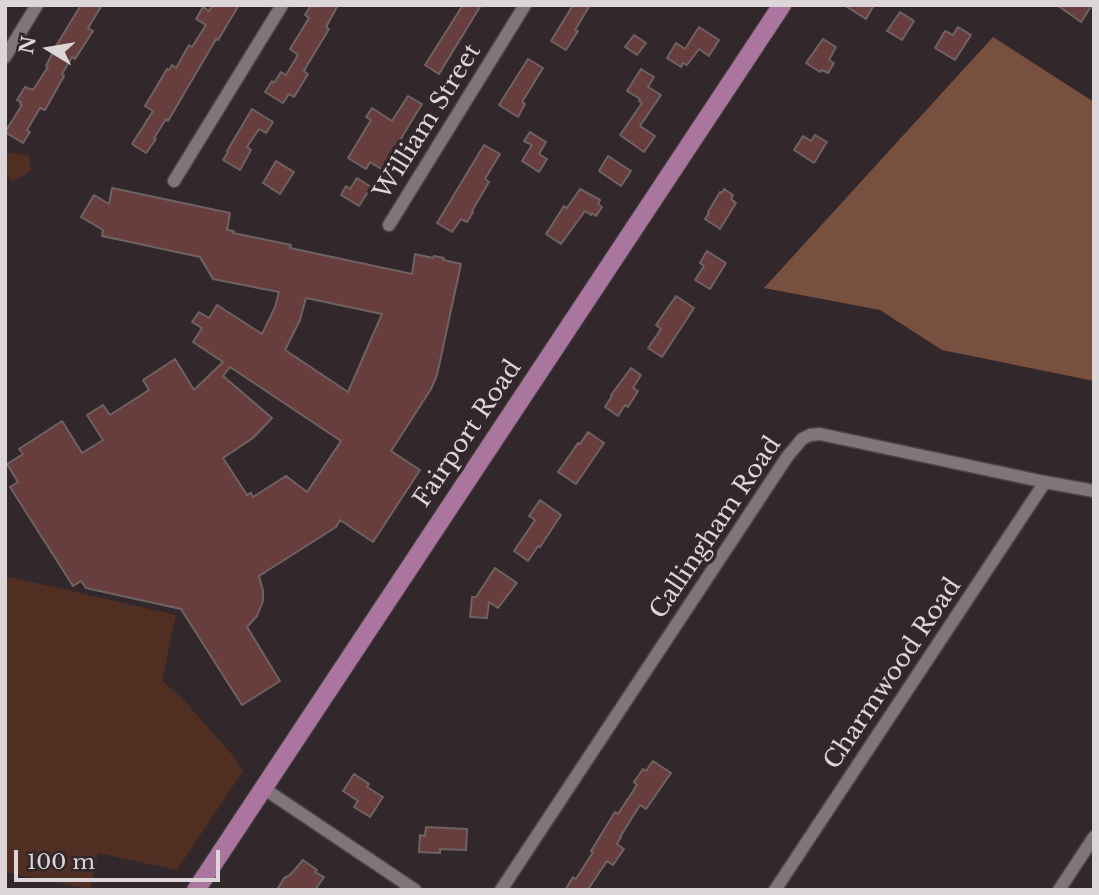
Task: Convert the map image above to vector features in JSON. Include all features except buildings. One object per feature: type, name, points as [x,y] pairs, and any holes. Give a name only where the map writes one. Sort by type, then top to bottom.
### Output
[{"type":"main road","name":"Fairport Road","points":[[196,890],[782,5]]},
{"type":"street","points":[[5,57],[37,5]]},
{"type":"street","points":[[174,181],[282,5]]},
{"type":"street","name":"William Street","points":[[389,225],[525,5]]},
{"type":"street","name":"Callingham Road","points":[[500,890],[787,457],[802,439],[820,434],[1094,491]]},
{"type":"street","name":"Charmwood Road","points":[[775,890],[1045,482]]},
{"type":"street","points":[[263,788],[415,890]]},
{"type":"street","points":[[1059,890],[1094,838]]},
{"type":"shaded area","points":[[993,37],[1094,102],[1094,381],[942,350],[880,310],[764,288]]},
{"type":"shaded area","points":[[5,154],[29,156],[31,171],[12,182],[5,172]]},
{"type":"shaded area","points":[[5,576],[176,615],[162,681],[181,697],[243,771],[177,870],[98,853],[90,889],[5,872]]}]
